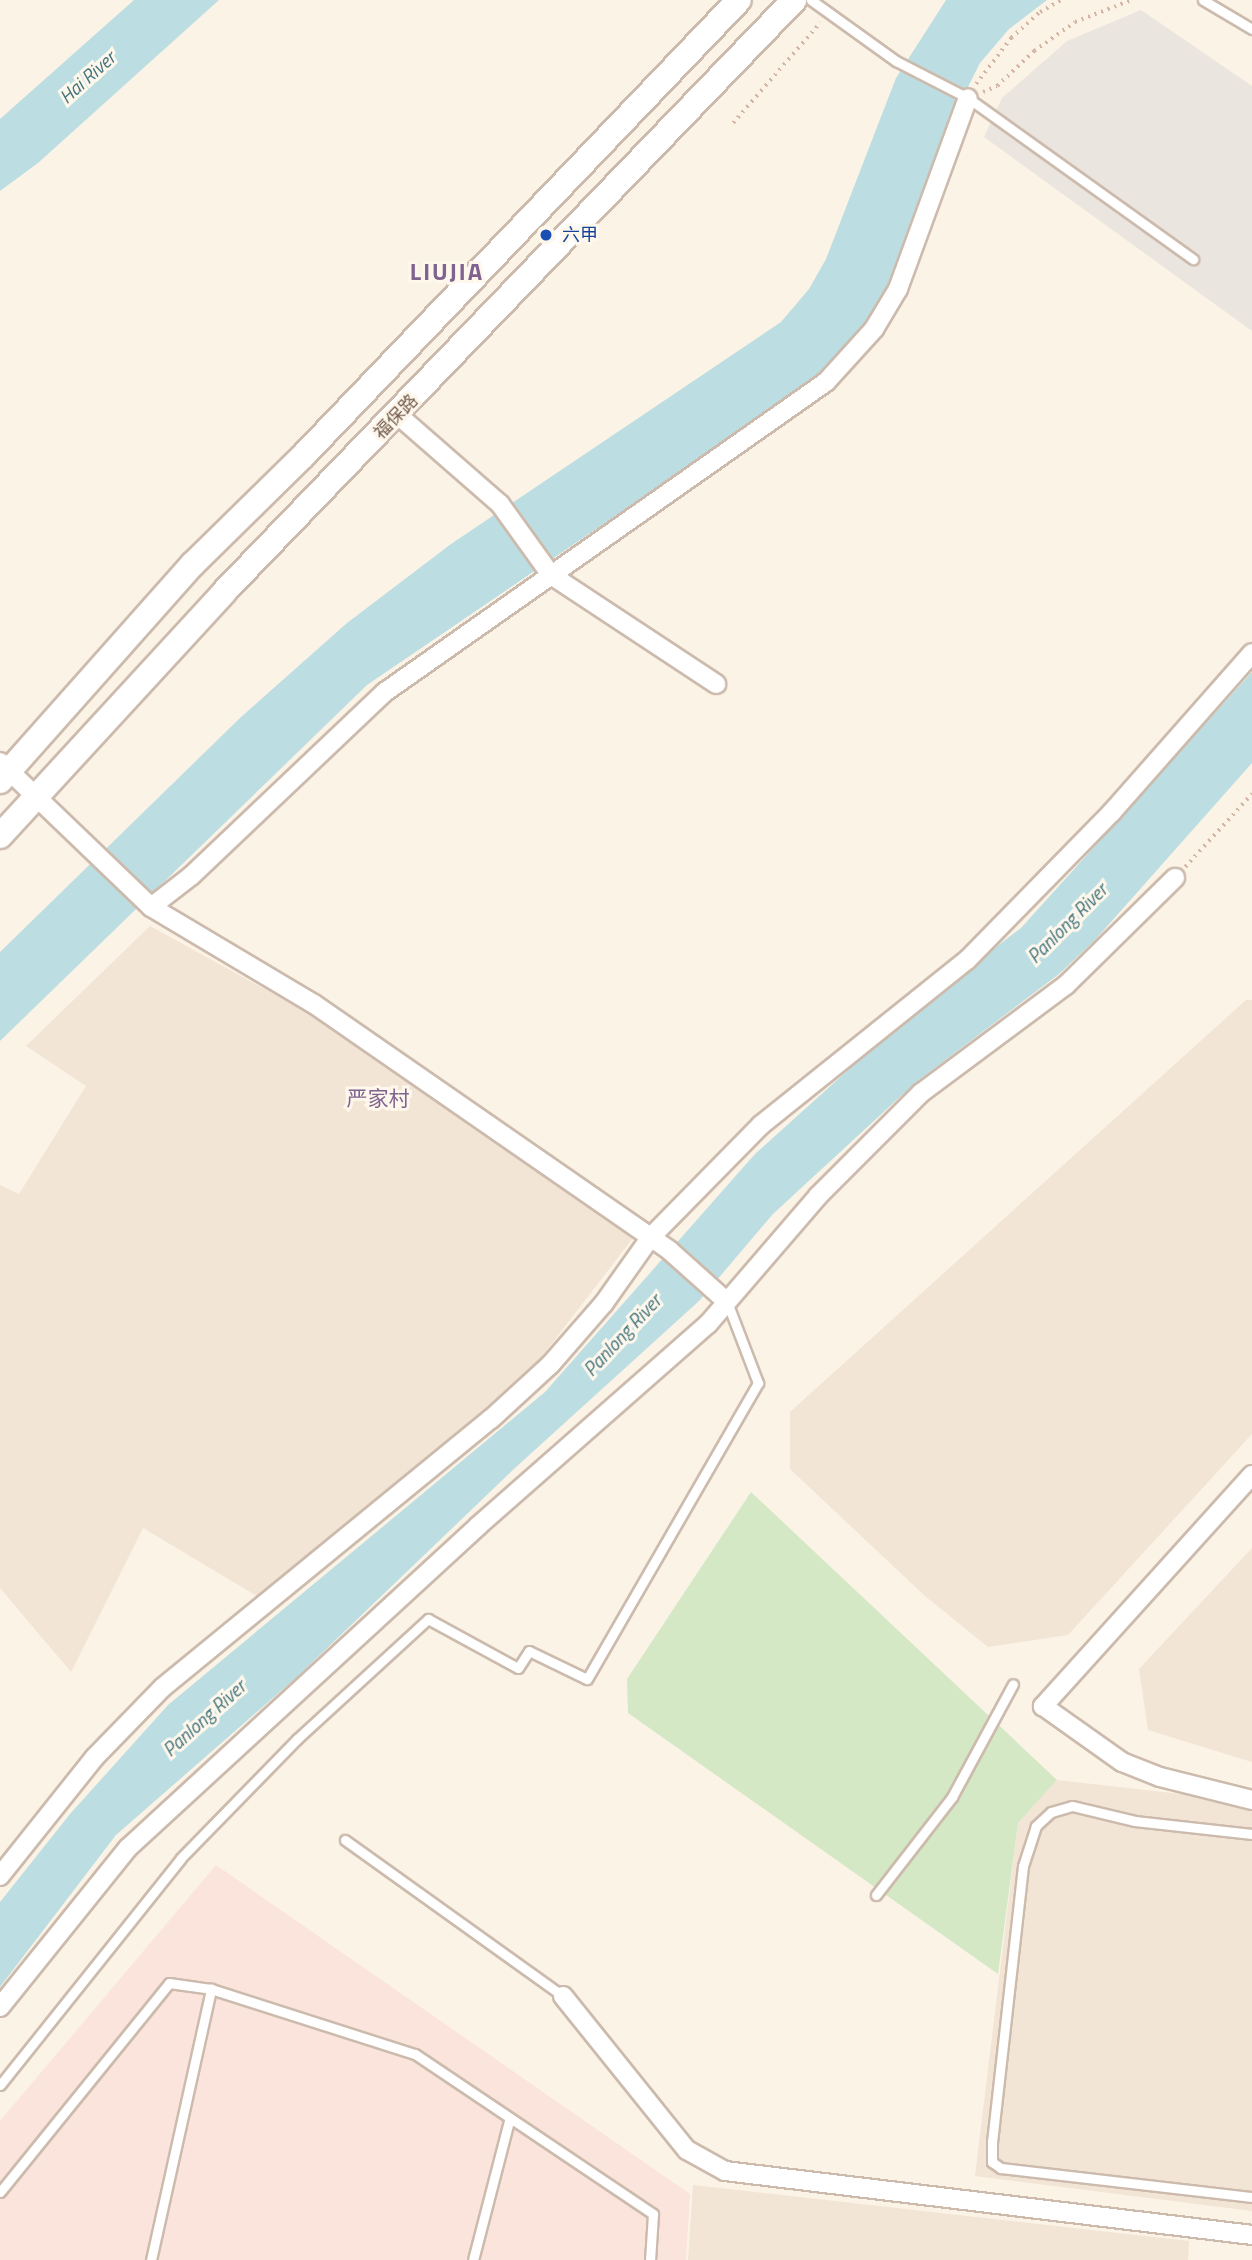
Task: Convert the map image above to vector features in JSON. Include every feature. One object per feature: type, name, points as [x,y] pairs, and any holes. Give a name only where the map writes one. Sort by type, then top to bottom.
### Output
[{"type":"main road","points":[[3,772],[193,564],[304,455],[739,0]]},
{"type":"main road","name":"福保路","points":[[0,836],[224,592],[399,416],[794,0]]},
{"type":"street","points":[[151,906],[191,876],[385,692],[787,414],[826,382],[874,328],[898,289],[968,98]]},
{"type":"street","points":[[399,416],[500,504],[551,575],[716,684]]},
{"type":"street","points":[[0,1875],[95,1758],[162,1688],[491,1419],[550,1364],[604,1303],[650,1238],[761,1125],[967,960],[1112,812],[1252,653]]},
{"type":"street","points":[[3,772],[36,797],[94,849],[151,906],[314,1004],[669,1250],[726,1301]]},
{"type":"street","points":[[0,2007],[128,1848],[396,1600],[708,1324],[818,1196],[920,1093],[1066,985],[1175,878]]},
{"type":"street","points":[[1252,1475],[1042,1706],[1122,1762],[1160,1777],[1252,1800]]},
{"type":"street","points":[[563,1996],[687,2150],[725,2171],[1252,2235]]},
{"type":"lane","points":[[811,0],[896,61],[968,98],[1193,259]]},
{"type":"lane","points":[[1203,0],[1252,29]]},
{"type":"lane","points":[[0,2085],[181,1858],[297,1739],[429,1619],[518,1668],[529,1651],[587,1679],[758,1383],[726,1301]]},
{"type":"lane","points":[[877,1895],[952,1797],[1013,1684]]},
{"type":"lane","points":[[1252,1834],[1135,1821],[1072,1806],[1051,1812],[1036,1826],[1023,1867],[992,2141],[992,2162],[1001,2168],[1252,2197]]},
{"type":"lane","points":[[345,1840],[563,1996]]},
{"type":"lane","points":[[0,2192],[169,1983],[211,1989],[415,2054],[509,2121],[653,2214],[650,2260]]},
{"type":"lane","points":[[150,2260],[211,1989]]},
{"type":"lane","points":[[473,2260],[509,2121]]},
{"type":"path","points":[[968,98],[1011,38],[1040,12],[1061,0]]},
{"type":"path","points":[[968,98],[997,86],[1034,51],[1075,22],[1131,0]]},
{"type":"path","points":[[733,123],[827,14]]},
{"type":"path","points":[[1175,878],[1252,794]]},
{"type":"shaded area","points":[[1141,10],[1252,86],[1252,331],[984,137],[1002,98],[1067,41]]},
{"type":"shaded area","points":[[150,926],[330,1025],[636,1234],[530,1372],[265,1601],[143,1528],[71,1672],[0,1588],[0,1185],[19,1194],[86,1086],[26,1046]]},
{"type":"shaded area","points":[[1246,1000],[1252,1000],[1252,1434],[1068,1635],[988,1647],[925,1596],[790,1469],[790,1412]]},
{"type":"shaded area","points":[[1252,1548],[1252,1762],[1148,1730],[1139,1669]]},
{"type":"shaded area","points":[[1057,1780],[1252,1802],[1252,2211],[975,2176],[1018,1823]]},
{"type":"shaded area","points":[[216,1865],[690,2194],[686,2260],[0,2260],[0,2121]]},
{"type":"shaded area","points":[[693,2185],[1189,2241],[1188,2260],[688,2260]]},
{"type":"green space","points":[[751,1492],[1057,1780],[1018,1823],[998,1974],[628,1713],[627,1679]]},
{"type":"water","name":"Hai River","points":[[134,0],[219,0],[38,163],[0,191],[0,119]]},
{"type":"water","points":[[946,0],[1047,0],[1009,29],[980,63],[957,109],[901,264],[877,312],[821,376],[367,685],[0,1041],[0,952],[240,718],[347,623],[451,544],[781,322],[809,289],[826,259],[896,78]]},
{"type":"water","name":"Panlong River","points":[[1252,672],[1252,763],[1095,940],[1059,974],[915,1083],[773,1214],[699,1301],[515,1468],[298,1676],[116,1835],[0,1987],[0,1902],[70,1814],[168,1705],[545,1392],[755,1154],[927,999],[1021,928]]},
{"type":"place","name":"六甲","points":[[546,235]]},
{"type":"district","name":"LIUJIA","points":[[447,272]]},
{"type":"district","name":"严家村","points":[[378,1098]]}]
